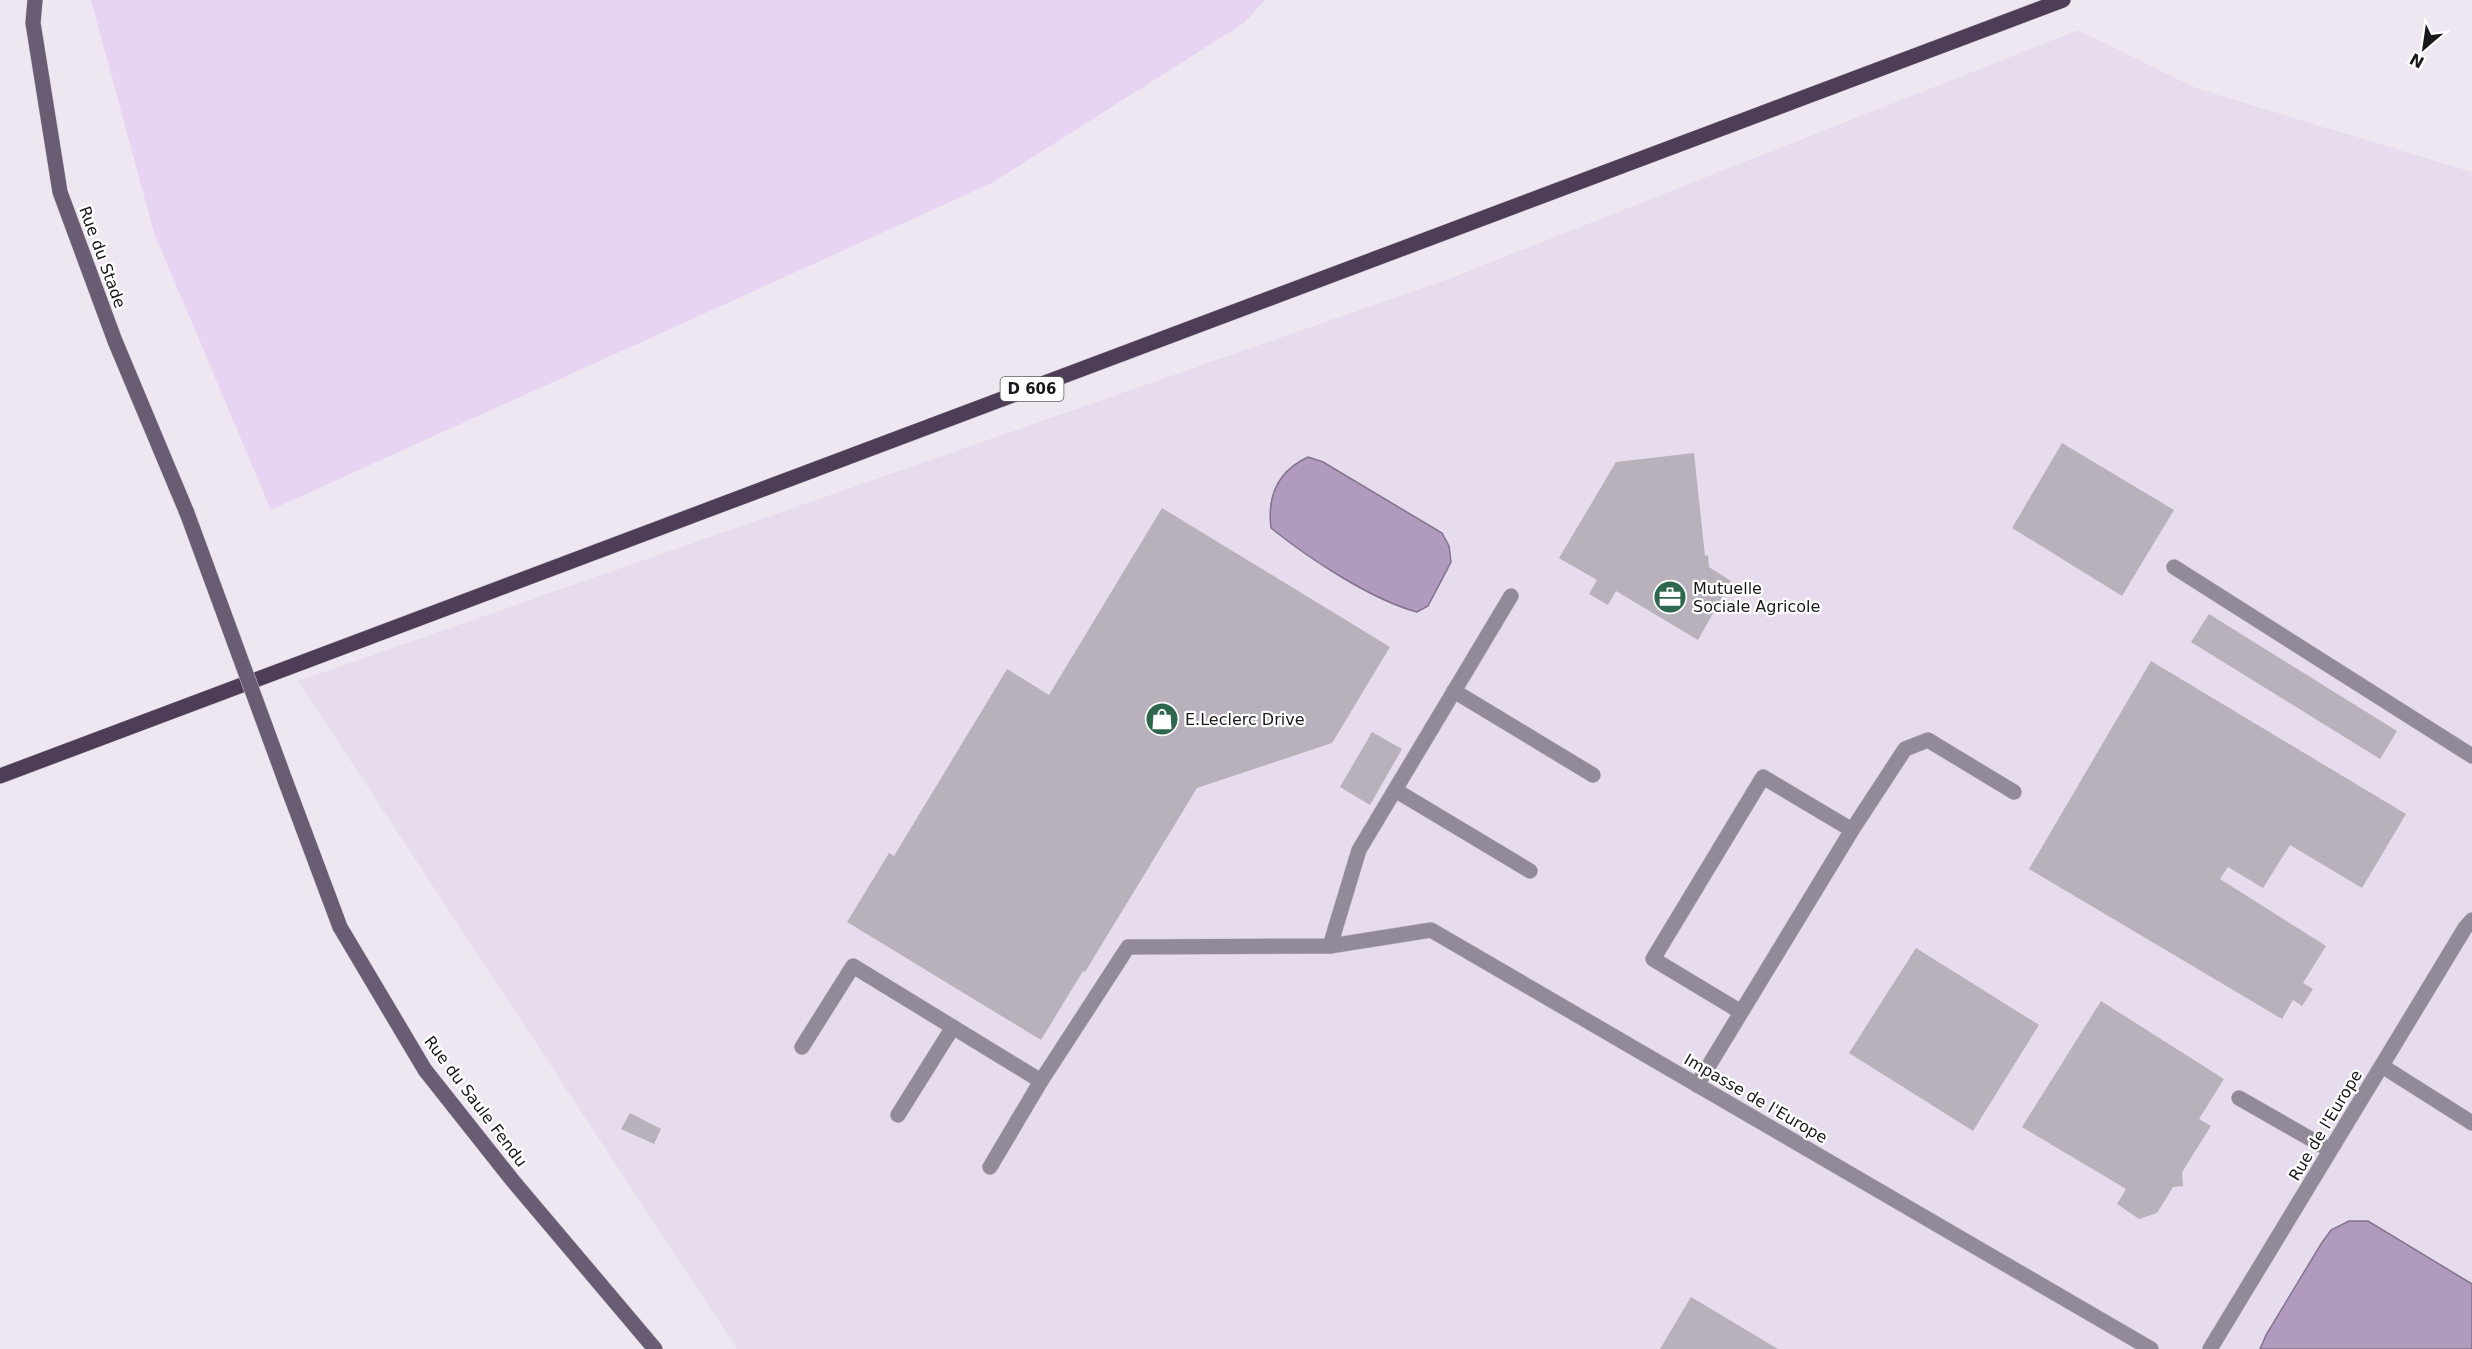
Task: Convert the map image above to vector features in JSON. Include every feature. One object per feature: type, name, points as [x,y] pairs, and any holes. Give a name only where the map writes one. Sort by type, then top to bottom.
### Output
[{"type":"main road","name":"D 606","points":[[0,776],[2063,0]]},
{"type":"street","name":"Rue du Stade","points":[[35,0],[33,23],[60,192],[115,341],[187,513],[285,780]]},
{"type":"street","points":[[2174,567],[2472,756]]},
{"type":"street","points":[[1330,946],[1359,850],[1511,596]]},
{"type":"street","points":[[1454,691],[1593,775]]},
{"type":"street","points":[[1697,1085],[1852,830],[1905,749],[1928,740],[2014,792]]},
{"type":"street","points":[[1741,1012],[1653,959],[1750,798],[1763,777],[1852,830]]},
{"type":"street","name":"Rue du Saule Fendu","points":[[285,780],[340,927],[425,1070],[513,1181],[655,1349]]},
{"type":"street","points":[[1395,790],[1530,871]]},
{"type":"street","name":"Rue de l'Europe","points":[[2210,1349],[2465,928],[2472,920]]},
{"type":"street","name":"Impasse de l'Europe","points":[[1041,1081],[1128,947],[1330,946],[1431,930],[2151,1349]]},
{"type":"street","points":[[802,1047],[853,966],[1041,1081],[990,1167]]},
{"type":"street","points":[[898,1115],[952,1027]]},
{"type":"street","points":[[2382,1066],[2472,1123]]},
{"type":"street","points":[[2240,1098],[2330,1150]]},
{"type":"shaded area","points":[[91,0],[1265,0],[1244,23],[992,183],[271,510],[154,233]]},
{"type":"shaded area","points":[[2078,30],[2196,88],[2472,172],[2472,1349],[737,1349],[298,681],[1451,278]]},
{"type":"shaded area","points":[[1308,457],[1323,462],[1442,533],[1449,546],[1451,562],[1428,606],[1417,612],[1380,598],[1322,565],[1271,528],[1271,505],[1277,486],[1289,470]]},
{"type":"shaded area","points":[[2349,1221],[2368,1221],[2472,1284],[2472,1349],[2260,1349],[2266,1335],[2321,1244],[2331,1230]]},
{"type":"building","points":[[2062,443],[2174,510],[2122,596],[2012,528]]},
{"type":"building","points":[[1694,453],[1705,556],[1708,555],[1709,567],[1731,581],[1698,640],[1616,591],[1608,605],[1589,594],[1597,580],[1559,558],[1616,462]]},
{"type":"building","name":"E.Leclerc Drive","points":[[1162,508],[1390,647],[1332,743],[1197,788],[1041,1040],[847,922],[889,853],[894,856],[1007,669],[1049,695]]},
{"type":"building","points":[[2209,614],[2397,731],[2380,759],[2191,642]]},
{"type":"building","points":[[2151,661],[2406,814],[2362,888],[2290,845],[2263,888],[2228,867],[2220,879],[2326,946],[2303,983],[2313,989],[2302,1006],[2293,1000],[2282,1019],[2029,869]]},
{"type":"building","points":[[1372,732],[1402,749],[1370,805],[1340,787]]},
{"type":"building","points":[[1916,948],[2039,1025],[1973,1131],[1849,1053]]},
{"type":"building","points":[[2101,1001],[2224,1079],[2199,1119],[2211,1126],[2182,1172],[2183,1186],[2173,1187],[2157,1213],[2139,1219],[2117,1204],[2126,1189],[2022,1127]]},
{"type":"building","points":[[630,1113],[661,1129],[654,1144],[621,1129]]},
{"type":"building","points":[[1691,1297],[1778,1349],[1660,1349]]},
{"type":"place","name":"Mutuelle Sociale Agricole","points":[[1670,597]]},
{"type":"place","name":"E.Leclerc Drive","points":[[1162,719]]}]
